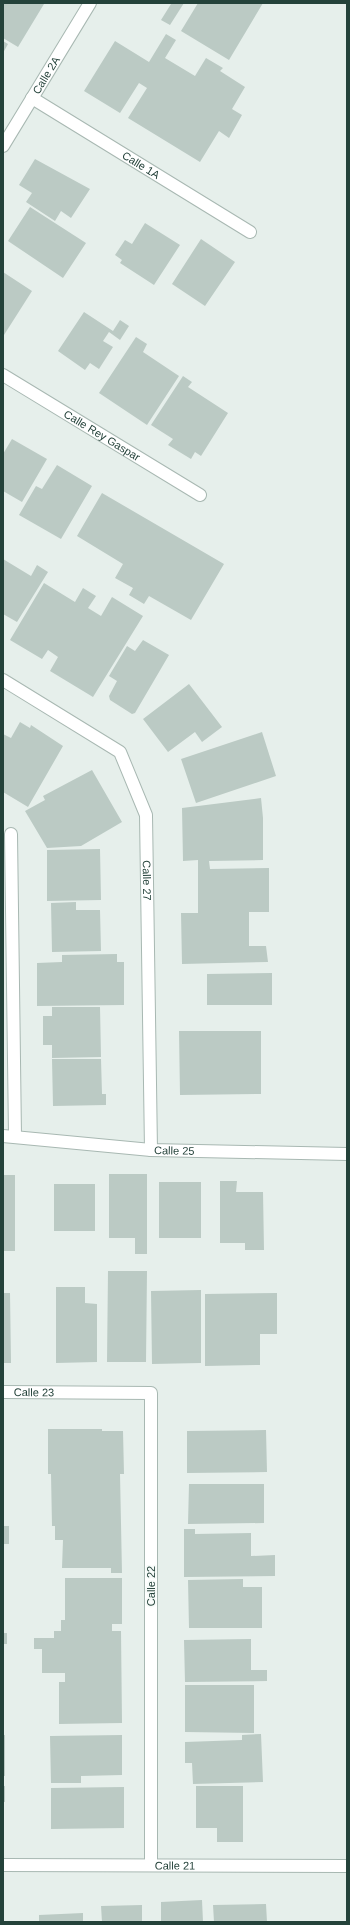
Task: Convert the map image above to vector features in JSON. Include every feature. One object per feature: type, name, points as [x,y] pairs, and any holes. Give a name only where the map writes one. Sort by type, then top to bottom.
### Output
[{"type":"street","name":"Calle 2A","points":[[3,146],[90,3]]},
{"type":"street","name":"Calle 1A","points":[[32,98],[250,232]]},
{"type":"street","name":"Calle Rey Gaspar","points":[[3,375],[200,495]]},
{"type":"street","name":"Calle 27","points":[[3,680],[120,752],[146,815],[151,1150]]},
{"type":"street","points":[[9,1136],[12,834]]},
{"type":"street","name":"Calle 25","points":[[9,1136],[151,1150],[347,1154]]},
{"type":"street","name":"Calle 23","points":[[3,1392],[65,1391]]},
{"type":"street","name":"Calle 22","points":[[65,1391],[151,1393],[151,1865]]},
{"type":"street","name":"Calle 21","points":[[3,1865],[347,1866]]},
{"type":"building","points":[[3,3],[44,4],[18,47],[3,38]]},
{"type":"building","points":[[169,3],[184,3],[170,25],[161,20],[171,4]]},
{"type":"building","points":[[198,3],[263,3],[229,60],[181,31]]},
{"type":"building","points":[[166,34],[176,40],[165,58],[195,76],[206,58],[223,68],[220,71],[245,87],[232,109],[242,115],[229,138],[219,131],[200,162],[128,118],[147,88],[139,83],[120,113],[84,91],[115,41],[149,62]]},
{"type":"building","points":[[3,41],[8,44],[3,53]]},
{"type":"building","points":[[35,159],[90,189],[71,218],[61,211],[55,221],[26,202],[32,193],[19,185]]},
{"type":"building","points":[[30,207],[86,243],[63,278],[8,241]]},
{"type":"building","points":[[145,223],[180,245],[154,285],[120,263],[122,260],[115,255],[125,240],[132,244]]},
{"type":"building","points":[[201,239],[235,262],[205,306],[172,284]]},
{"type":"building","points":[[3,272],[32,291],[4,335],[3,334]]},
{"type":"building","points":[[84,312],[113,331],[120,320],[129,326],[120,340],[109,332],[103,341],[113,347],[99,369],[90,363],[85,370],[58,351]]},
{"type":"building","points":[[136,337],[147,344],[143,352],[179,376],[147,425],[99,393]]},
{"type":"building","points":[[183,376],[192,382],[188,387],[228,413],[201,456],[195,452],[191,459],[168,445],[173,439],[151,425]]},
{"type":"building","points":[[12,439],[47,459],[22,502],[3,491],[3,454]]},
{"type":"building","points":[[57,465],[92,486],[61,539],[19,515],[36,486],[42,489]]},
{"type":"building","points":[[102,493],[224,564],[191,620],[149,596],[144,604],[129,595],[133,588],[115,578],[123,564],[77,536]]},
{"type":"building","points":[[3,559],[31,576],[37,565],[48,572],[17,622],[3,614]]},
{"type":"building","points":[[44,583],[75,602],[83,588],[96,596],[88,608],[101,616],[112,597],[143,616],[93,697],[50,671],[58,657],[48,650],[42,659],[10,640]]},
{"type":"building","points":[[143,640],[169,655],[135,713],[132,714],[110,700],[109,696],[117,681],[109,676],[127,646],[135,651]]},
{"type":"building","points":[[189,684],[222,727],[202,742],[195,732],[168,752],[143,719]]},
{"type":"building","points":[[20,722],[30,728],[31,725],[63,746],[28,807],[3,792],[3,734],[11,738]]},
{"type":"building","points":[[262,732],[276,776],[196,803],[181,759]]},
{"type":"building","points":[[92,770],[122,822],[81,846],[47,848],[25,811],[45,800],[43,796]]},
{"type":"building","points":[[261,798],[263,818],[263,860],[209,861],[210,869],[269,868],[269,912],[249,912],[249,946],[266,946],[268,962],[182,964],[181,913],[198,913],[198,860],[183,861],[182,808]]},
{"type":"building","points":[[100,849],[101,900],[47,901],[47,850]]},
{"type":"building","points":[[76,902],[76,910],[100,910],[101,951],[52,952],[51,903]]},
{"type":"building","points":[[117,954],[117,962],[124,962],[124,1005],[37,1006],[37,963],[62,962],[62,955]]},
{"type":"building","points":[[272,973],[272,1005],[207,1005],[207,974]]},
{"type":"building","points":[[52,1007],[100,1007],[101,1057],[52,1058],[52,1045],[43,1045],[43,1016],[52,1016]]},
{"type":"building","points":[[179,1031],[261,1031],[261,1094],[180,1095]]},
{"type":"building","points":[[52,1059],[101,1059],[102,1094],[106,1094],[106,1105],[53,1106]]},
{"type":"building","points":[[109,1174],[147,1174],[147,1254],[135,1254],[135,1238],[109,1238]]},
{"type":"building","points":[[3,1175],[15,1175],[15,1251],[3,1251]]},
{"type":"building","points":[[220,1181],[237,1181],[236,1192],[263,1192],[264,1250],[245,1250],[245,1243],[220,1243]]},
{"type":"building","points":[[159,1182],[201,1182],[201,1238],[159,1238]]},
{"type":"building","points":[[54,1184],[95,1184],[95,1231],[54,1231]]},
{"type":"building","points":[[108,1271],[147,1271],[146,1362],[107,1362]]},
{"type":"building","points":[[56,1287],[85,1287],[85,1303],[97,1304],[97,1362],[56,1363]]},
{"type":"building","points":[[201,1290],[201,1363],[152,1364],[151,1291]]},
{"type":"building","points":[[3,1293],[10,1293],[11,1363],[3,1363]]},
{"type":"building","points":[[277,1293],[277,1334],[260,1334],[260,1365],[205,1366],[205,1294]]},
{"type":"building","points":[[48,1429],[102,1429],[102,1431],[123,1431],[124,1474],[120,1474],[122,1573],[111,1573],[111,1568],[62,1568],[63,1540],[55,1540],[55,1526],[52,1526],[51,1474],[48,1474]]},
{"type":"building","points":[[266,1430],[267,1472],[187,1473],[187,1431]]},
{"type":"building","points":[[189,1484],[264,1484],[264,1523],[188,1524]]},
{"type":"building","points":[[3,1526],[9,1526],[9,1544],[3,1544]]},
{"type":"building","points":[[184,1529],[195,1529],[195,1534],[251,1533],[251,1556],[275,1555],[275,1576],[184,1577]]},
{"type":"building","points":[[65,1578],[122,1578],[122,1624],[112,1624],[112,1631],[121,1631],[122,1723],[59,1724],[59,1682],[65,1682],[65,1673],[42,1673],[42,1649],[34,1649],[34,1638],[54,1638],[54,1631],[61,1631],[61,1620],[65,1620]]},
{"type":"building","points":[[243,1579],[243,1587],[262,1587],[262,1628],[189,1628],[188,1580]]},
{"type":"building","points":[[3,1633],[7,1633],[7,1644],[3,1644]]},
{"type":"building","points":[[251,1639],[251,1670],[267,1670],[267,1681],[185,1682],[184,1640]]},
{"type":"building","points":[[185,1685],[254,1685],[254,1733],[185,1732]]},
{"type":"building","points":[[261,1734],[263,1782],[193,1784],[192,1763],[185,1763],[185,1742],[242,1740],[242,1735]]},
{"type":"building","points":[[3,1735],[5,1735],[5,1776],[3,1776]]},
{"type":"building","points":[[122,1735],[122,1775],[81,1776],[81,1783],[51,1783],[50,1736]]},
{"type":"building","points":[[3,1786],[5,1786],[5,1802],[3,1802]]},
{"type":"building","points":[[196,1786],[243,1786],[243,1842],[217,1842],[217,1828],[196,1828]]},
{"type":"building","points":[[124,1787],[124,1828],[51,1829],[51,1788]]},
{"type":"building","points":[[202,1900],[203,1922],[161,1922],[161,1902]]},
{"type":"building","points":[[266,1904],[267,1922],[214,1922],[213,1905]]},
{"type":"building","points":[[142,1905],[142,1922],[102,1922],[101,1906]]},
{"type":"building","points":[[83,1913],[83,1922],[39,1922],[39,1915]]}]
